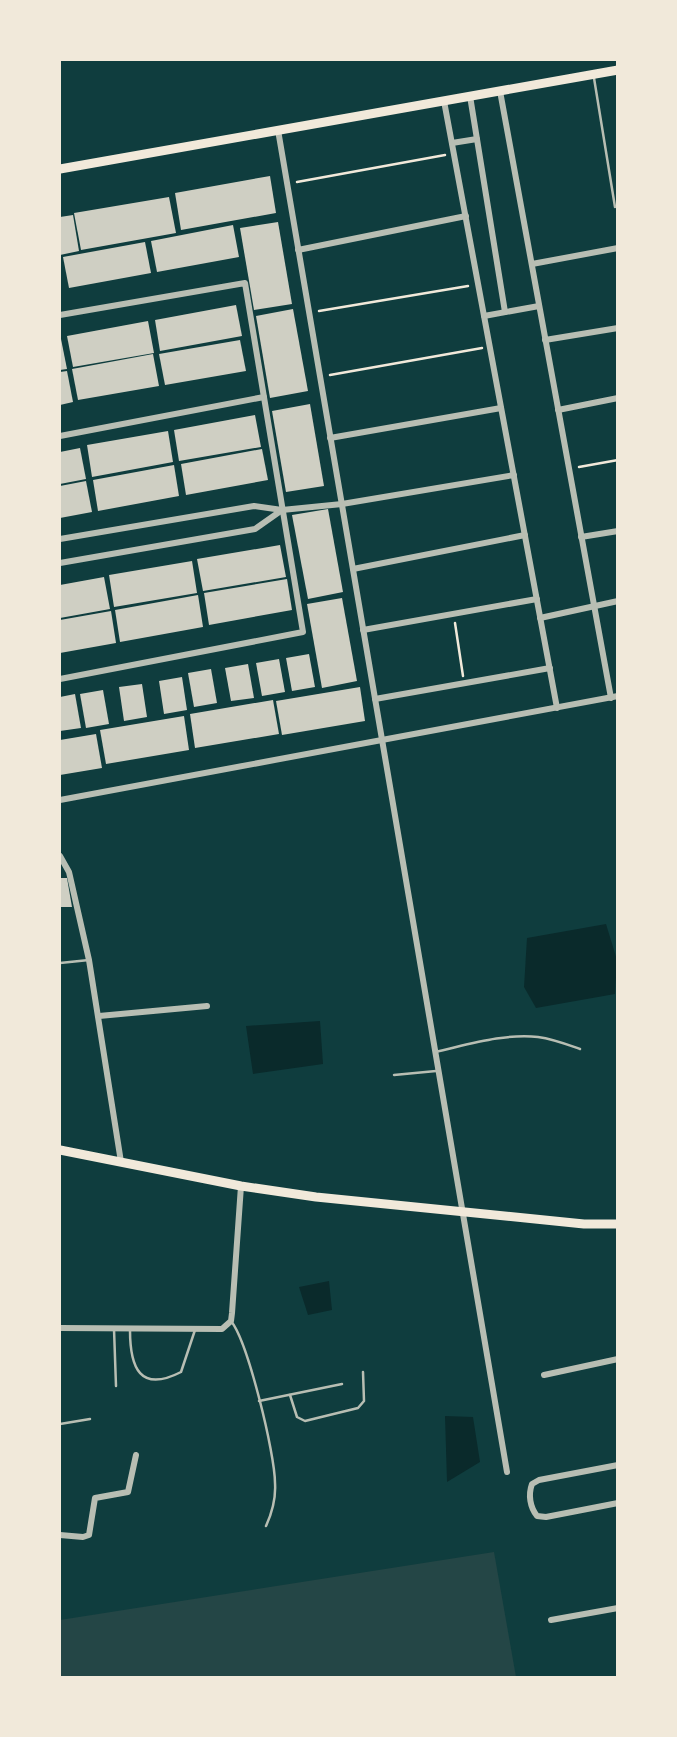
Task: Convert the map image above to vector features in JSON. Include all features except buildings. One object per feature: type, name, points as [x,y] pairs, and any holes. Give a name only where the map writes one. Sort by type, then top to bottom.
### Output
[{"type":"main road","points":[[60,169],[618,71]]},
{"type":"main road","points":[[60,1150],[241,1186],[316,1197],[584,1224],[618,1224]]},
{"type":"street","points":[[60,800],[614,697],[581,537],[500,91]]},
{"type":"street","points":[[470,96],[505,312]]},
{"type":"street","points":[[444,101],[557,708]]},
{"type":"street","points":[[278,130],[508,1472]]},
{"type":"street","points":[[452,143],[477,139]]},
{"type":"street","points":[[298,250],[466,216]]},
{"type":"street","points":[[531,264],[618,248]]},
{"type":"street","points":[[60,315],[245,283],[303,632],[60,679]]},
{"type":"street","points":[[484,316],[539,306]]},
{"type":"street","points":[[545,340],[618,328]]},
{"type":"street","points":[[60,436],[264,397]]},
{"type":"street","points":[[558,410],[618,398]]},
{"type":"street","points":[[330,438],[501,408]]},
{"type":"street","points":[[60,539],[254,506],[282,510],[342,504],[514,475]]},
{"type":"street","points":[[60,563],[255,528],[282,510]]},
{"type":"street","points":[[581,537],[618,531]]},
{"type":"street","points":[[353,569],[525,535]]},
{"type":"street","points":[[363,630],[537,599]]},
{"type":"street","points":[[540,618],[618,601]]},
{"type":"street","points":[[375,699],[550,668]]},
{"type":"street","points":[[60,856],[69,872],[89,960],[121,1162]]},
{"type":"street","points":[[99,1016],[207,1006]]},
{"type":"street","points":[[60,1328],[222,1329],[231,1321],[241,1186]]},
{"type":"street","points":[[544,1375],[618,1359]]},
{"type":"street","points":[[60,1535],[89,1535],[95,1499],[128,1492],[136,1455]]},
{"type":"street","points":[[617,1466],[539,1480],[532,1483],[529,1492],[537,1516],[546,1517],[618,1503]]},
{"type":"street","points":[[551,1620],[618,1608]]},
{"type":"lane","points":[[594,75],[615,207]]},
{"type":"lane","points":[[60,963],[89,960]]},
{"type":"lane","points":[[435,1052],[501,1039],[536,1036],[580,1049]]},
{"type":"lane","points":[[394,1075],[438,1070]]},
{"type":"lane","points":[[231,1321],[245,1348],[273,1461],[275,1485],[271,1514],[265,1525]]},
{"type":"lane","points":[[114,1329],[116,1387]]},
{"type":"lane","points":[[130,1329],[130,1352],[137,1372],[151,1381],[166,1379],[181,1371],[195,1330]]},
{"type":"lane","points":[[290,1395],[297,1417],[306,1421],[358,1408],[364,1401],[363,1371]]},
{"type":"lane","points":[[259,1401],[342,1384]]},
{"type":"lane","points":[[60,1424],[90,1419]]},
{"type":"path","points":[[287,184],[454,153]]},
{"type":"path","points":[[309,313],[478,284]]},
{"type":"path","points":[[320,376],[490,346]]},
{"type":"path","points":[[569,468],[618,460]]},
{"type":"path","points":[[453,613],[464,683]]},
{"type":"shaded area","points":[[606,924],[617,960],[615,994],[536,1008],[524,987],[527,938]]},
{"type":"shaded area","points":[[320,1021],[323,1064],[253,1074],[246,1026]]},
{"type":"shaded area","points":[[329,1281],[332,1310],[308,1315],[299,1287]]},
{"type":"shaded area","points":[[445,1416],[473,1417],[480,1462],[447,1482]]},
{"type":"shaded area","points":[[494,1552],[516,1677],[60,1677],[60,1620]]}]
